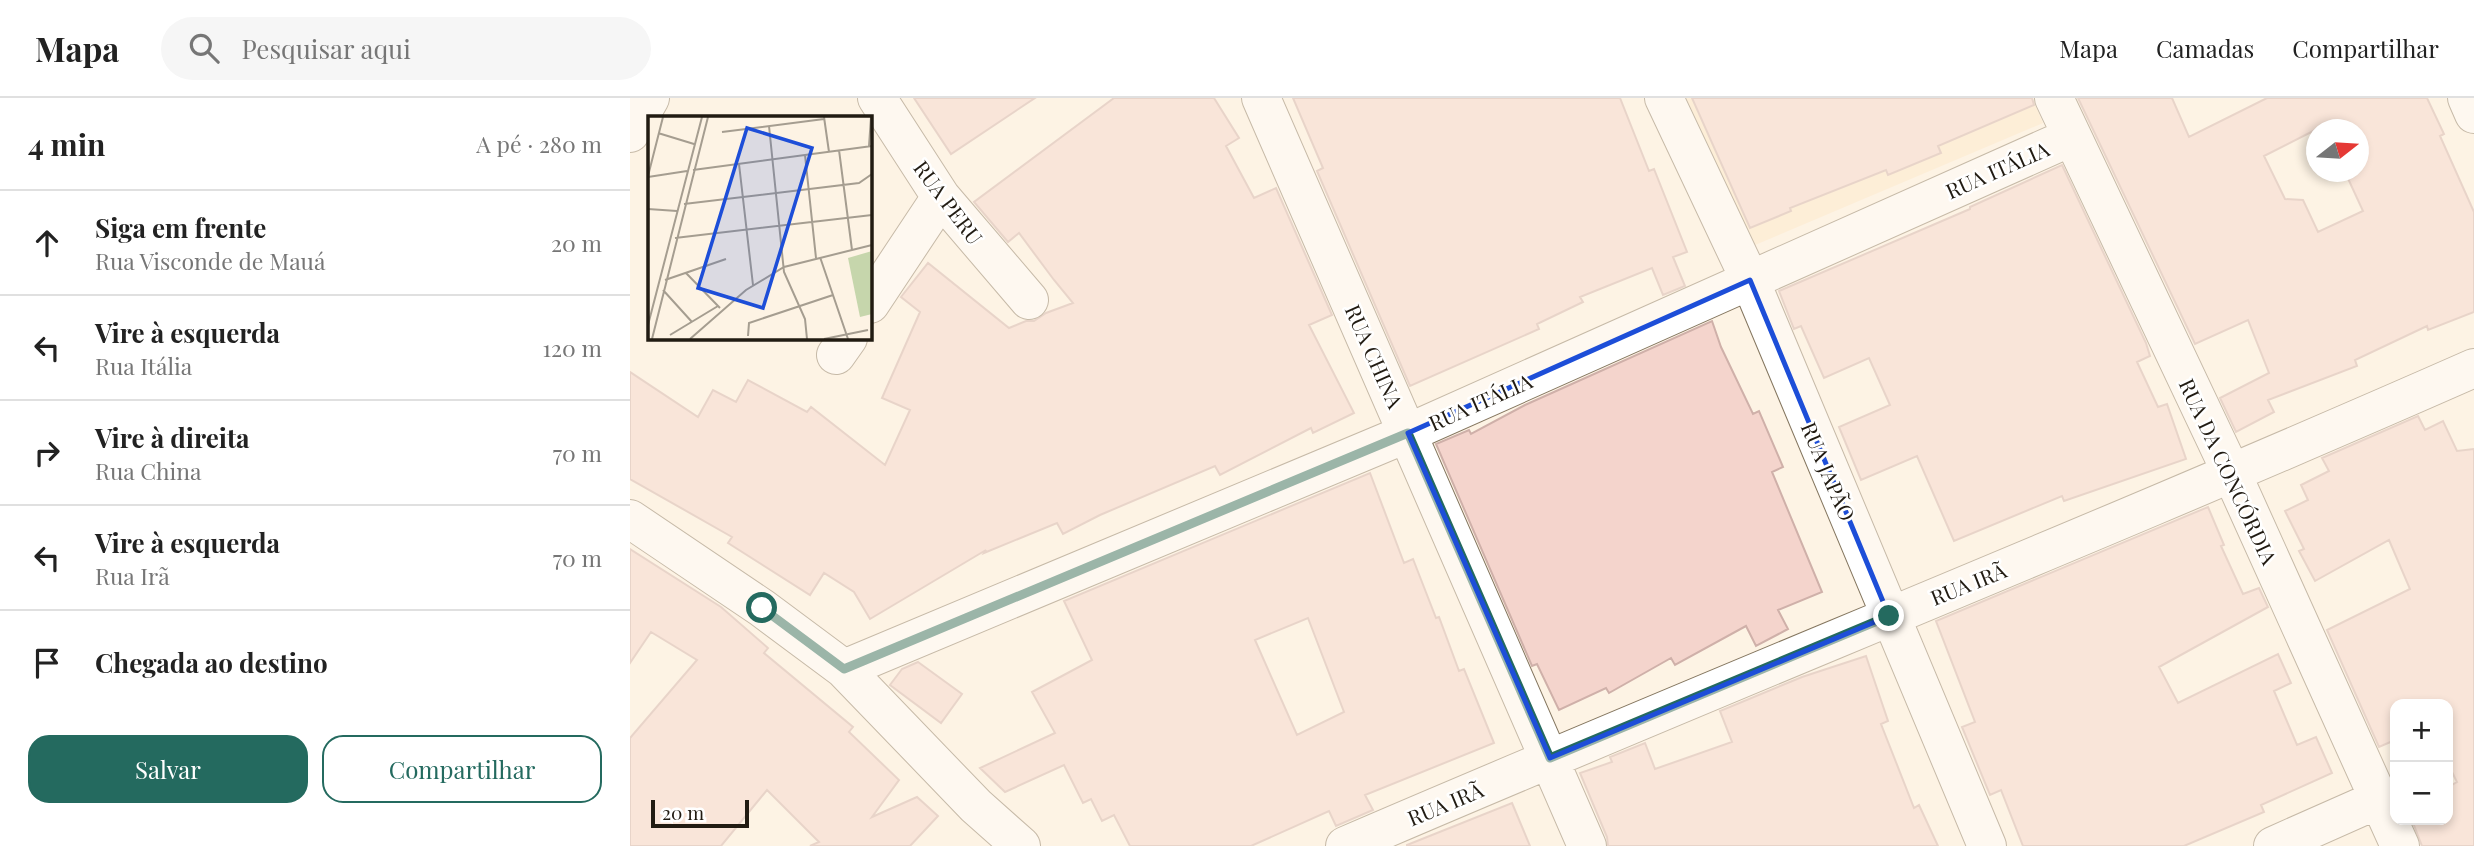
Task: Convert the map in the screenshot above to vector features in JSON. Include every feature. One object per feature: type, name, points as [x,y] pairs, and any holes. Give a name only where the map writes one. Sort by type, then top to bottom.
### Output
[{"type":"street","points":[[630,133],[650,98]]},
{"type":"street","name":"RUA PERU","points":[[877,98],[941,197],[1029,300]]},
{"type":"street","name":"RUA CHINA","points":[[1261,98],[1587,846]]},
{"type":"street","name":"RUA JAPÃO","points":[[1664,98],[1750,280],[1986,846]]},
{"type":"street","name":"RUA DA CONCÓRDIA","points":[[2054,98],[2232,474],[2400,846]]},
{"type":"street","points":[[2467,98],[2474,114]]},
{"type":"street","name":"RUA ITÁLIA","points":[[844,669],[1408,433],[2071,136]]},
{"type":"street","points":[[872,301],[941,197]]},
{"type":"street","name":"RUA IRÃ","points":[[1345,846],[2232,474],[2474,368]]},
{"type":"street","points":[[630,519],[762,608],[844,669],[976,806],[1021,846]]},
{"type":"street","points":[[2273,846],[2379,799]]},
{"type":"highlighted area","points":[[1750,280],[1889,616],[1550,758],[1408,433]]},
{"type":"shaded area","points":[[1686,98],[2032,98],[2043,123],[1755,245]]},
{"type":"building","points":[[914,98],[1035,98],[951,154]]},
{"type":"building","points":[[1114,98],[1214,98],[1239,138],[1226,146],[1254,198],[1276,188],[1332,315],[1309,325],[1354,413],[1313,433],[1311,428],[1220,475],[1215,466],[1100,515],[1063,534],[1057,523],[984,553],[986,550],[870,619],[854,592],[824,573],[810,595],[728,543],[732,537],[630,479],[630,372],[698,417],[713,390],[736,402],[748,380],[807,412],[811,407],[885,465],[910,410],[882,398],[920,312],[901,297],[928,263],[1009,328],[1026,321],[1034,321],[1046,313],[1073,303],[1019,233],[1008,242],[974,202]]},
{"type":"building","points":[[1293,98],[1620,98],[1649,171],[1654,169],[1687,252],[1673,257],[1685,286],[1663,295],[1652,268],[1580,297],[1583,302],[1537,324],[1539,329],[1410,386],[1317,171],[1323,168]]},
{"type":"building","points":[[1692,98],[2032,98],[2034,105],[1938,146],[1941,153],[1888,175],[1886,170],[1790,208],[1791,211],[1750,228]]},
{"type":"building","points":[[2078,98],[2172,98],[2189,137],[2267,98],[2427,98],[2444,134],[2440,136],[2474,212],[2474,312],[2428,330],[2427,326],[2355,360],[2357,366],[2268,400],[2274,412],[2236,432],[2220,398],[2269,373],[2248,320],[2195,344]]},
{"type":"building","points":[[2062,165],[2146,343],[2150,356],[2137,362],[2158,407],[2167,404],[2186,459],[2064,501],[2062,496],[1954,541],[1917,456],[1861,480],[1839,427],[1890,405],[1869,358],[1824,378],[1801,326],[1794,329],[1779,291],[1970,209]]},
{"type":"building","points":[[1712,321],[1721,347],[1753,414],[1759,411],[1783,467],[1772,472],[1822,592],[1778,610],[1788,629],[1756,646],[1746,626],[1675,665],[1671,658],[1609,693],[1606,688],[1559,710],[1537,664],[1532,666],[1436,444],[1469,430],[1471,434],[1525,405]]},
{"type":"building","points":[[2418,416],[2425,430],[2443,421],[2457,451],[2474,449],[2474,846],[2422,846],[2414,825],[2453,825],[2453,784],[2457,782],[2453,774],[2453,699],[2390,699],[2390,742],[2379,747],[2327,630],[2410,589],[2389,540],[2315,581],[2299,551],[2304,549],[2285,511],[2308,500],[2301,485],[2329,471],[2322,458]]},
{"type":"building","points":[[1370,473],[1404,563],[1413,559],[1459,671],[1464,669],[1494,743],[1365,795],[1373,810],[1336,826],[1329,811],[1251,846],[1130,846],[1114,815],[1102,821],[1091,799],[1083,803],[1064,765],[1005,792],[980,768],[1055,733],[1032,692],[1092,660],[1064,601]],"holes":[[[1308,618],[1344,712],[1297,735],[1255,640]]]},
{"type":"building","points":[[2208,507],[2224,545],[2221,546],[2243,594],[2259,588],[2268,607],[2159,667],[2178,703],[2278,654],[2291,683],[2274,691],[2297,745],[2316,737],[2332,773],[2261,805],[2264,812],[2184,846],[2023,846],[2001,790],[1990,795],[1962,727],[1975,722],[1936,621]]},
{"type":"building","points":[[630,549],[721,607],[768,648],[764,653],[853,727],[849,732],[899,780],[872,817],[917,797],[938,816],[910,846],[810,846],[819,842],[767,790],[721,846],[630,846],[630,738],[697,660],[651,632],[630,663]]},
{"type":"building","points":[[1866,656],[1888,721],[1881,724],[1914,808],[1919,805],[1938,846],[1608,846],[1607,837],[1580,773],[1612,762],[1610,757],[1645,743],[1655,769],[1732,742],[1720,711],[1802,677]]},
{"type":"building","points":[[918,662],[962,694],[941,723],[890,685],[902,669]]},
{"type":"building","points":[[1512,803],[1530,846],[1407,846],[1407,845]]},
{"type":"route","points":[[762,608],[844,669],[1408,433],[1550,758],[1889,616]]}]
